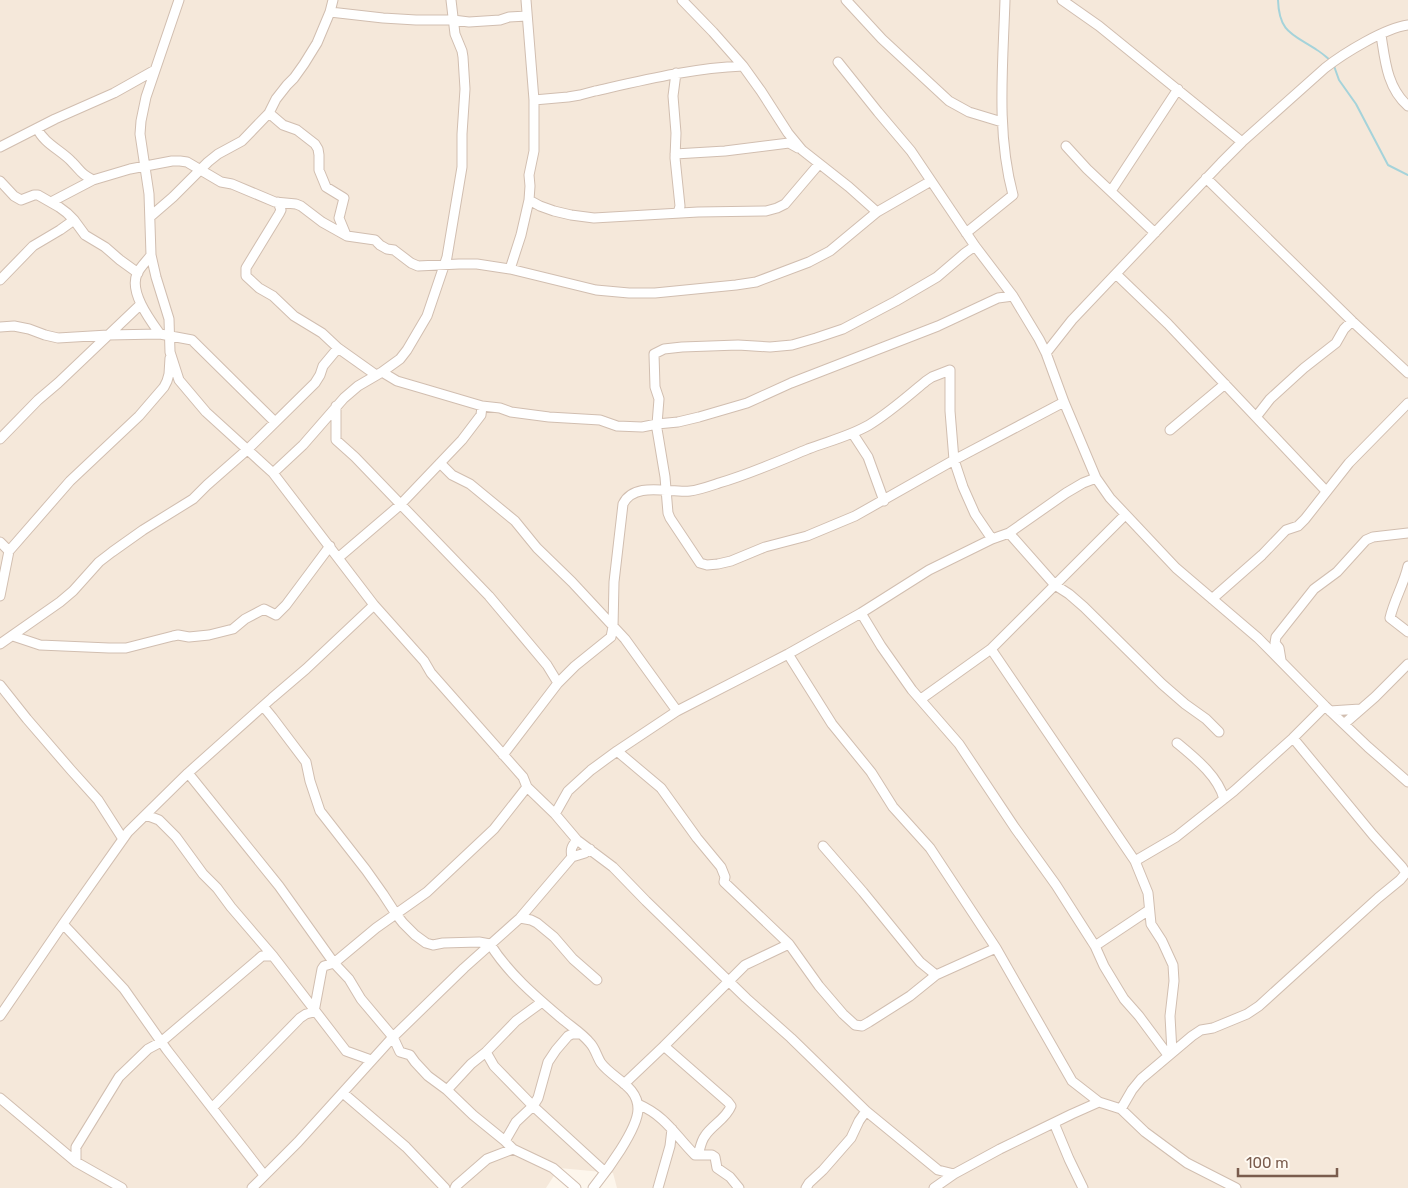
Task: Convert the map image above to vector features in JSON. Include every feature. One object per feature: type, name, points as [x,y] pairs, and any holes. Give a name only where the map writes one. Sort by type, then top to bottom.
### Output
[{"type":"street","points":[[0,596],[9,551],[70,480],[138,416],[168,381],[170,352],[169,319],[151,255],[151,216],[140,134],[146,97],[179,0]]},
{"type":"street","points":[[151,216],[218,154],[242,141],[269,113],[276,99],[294,78],[317,43],[333,0]]},
{"type":"street","points":[[273,473],[303,445],[351,391],[379,374],[400,358],[407,350],[427,316],[450,247],[462,167],[463,57],[455,34],[451,0]]},
{"type":"street","points":[[510,269],[522,235],[529,200],[529,175],[534,151],[534,100],[526,0]]},
{"type":"street","points":[[682,0],[743,66],[761,90],[788,133],[802,150],[877,212]]},
{"type":"street","points":[[846,0],[882,39],[949,102],[961,109],[1002,122]]},
{"type":"street","points":[[966,233],[1013,195],[1006,172],[1002,122],[1005,0]]},
{"type":"street","points":[[1062,0],[1099,26],[1242,142]]},
{"type":"street","points":[[330,12],[383,18],[469,22],[527,16]]},
{"type":"street","points":[[1046,353],[1072,320],[1242,142],[1337,59],[1399,26],[1408,25]]},
{"type":"street","points":[[1381,35],[1388,74],[1403,102],[1408,106]]},
{"type":"street","points":[[838,62],[911,151],[966,233],[1013,296],[1039,338],[1096,478],[1110,498],[1176,568],[1258,638],[1328,709],[1408,782]]},
{"type":"street","points":[[534,100],[580,96],[595,91],[676,74],[716,67],[743,66]]},
{"type":"street","points":[[0,147],[114,93],[155,70]]},
{"type":"street","points":[[676,74],[673,96],[680,206],[678,213]]},
{"type":"street","points":[[1111,191],[1178,89]]},
{"type":"street","points":[[269,113],[283,125],[297,130],[310,139],[318,149],[319,170],[326,187],[344,198],[339,218],[346,235]]},
{"type":"street","points":[[37,128],[45,140],[71,161],[83,175],[93,180]]},
{"type":"street","points":[[676,154],[724,151],[789,143],[802,150]]},
{"type":"street","points":[[1066,146],[1086,169],[1155,232]]},
{"type":"street","points":[[51,202],[93,180],[130,169],[172,161],[187,162],[217,181],[232,184],[258,196],[278,202],[301,206],[322,222],[346,235],[375,240],[386,249],[394,250],[418,266],[477,264],[510,269],[596,290],[655,294],[736,286],[756,282],[809,262],[830,250],[877,212],[931,181]]},
{"type":"street","points":[[529,200],[554,211],[594,218],[678,213],[766,211],[785,204],[819,164]]},
{"type":"street","points":[[1206,178],[1408,373]]},
{"type":"street","points":[[0,181],[14,196],[21,200],[34,195],[42,196],[67,213],[86,236],[105,247],[138,273]]},
{"type":"street","points":[[278,202],[281,211],[246,268],[246,276],[259,288],[273,296],[294,316],[322,333],[338,348],[379,374],[482,406],[530,415],[600,420],[617,426],[642,427],[699,417],[747,403],[791,383],[938,326],[998,298],[1013,296]]},
{"type":"street","points":[[0,280],[33,246],[74,220]]},
{"type":"street","points":[[976,246],[936,277],[904,297],[844,329],[792,345],[770,347],[738,345],[682,346],[657,351],[654,354],[655,387],[659,399],[657,429],[670,518],[694,557],[700,563],[707,565],[731,561],[765,548],[807,536],[855,516],[954,460],[1064,402]]},
{"type":"street","points":[[151,255],[138,273],[136,286],[141,304],[148,318],[160,334]]},
{"type":"street","points":[[1116,274],[1150,306],[1326,491]]},
{"type":"street","points":[[0,439],[38,400],[141,304]]},
{"type":"street","points":[[1256,417],[1270,399],[1304,368],[1336,343],[1344,329],[1352,321]]},
{"type":"street","points":[[0,327],[14,326],[58,338],[160,334],[192,340],[275,422]]},
{"type":"street","points":[[0,644],[60,602],[73,591],[99,562],[112,552],[193,499],[248,449],[315,383],[323,366],[338,348]]},
{"type":"street","points":[[170,352],[179,380],[206,412],[273,473],[374,605],[522,777],[527,787],[555,814],[577,840],[613,867],[746,998],[791,1038],[866,1111],[938,1170],[954,1174]]},
{"type":"street","points":[[503,755],[558,683],[590,653],[607,642],[611,637],[614,582],[623,504],[631,494],[644,490],[690,491],[737,478],[811,448],[853,434],[870,424],[932,377],[950,370],[950,411],[954,460],[975,514],[992,539]]},
{"type":"street","points":[[1170,430],[1225,384]]},
{"type":"street","points":[[1212,599],[1262,555],[1286,530],[1298,526],[1349,462],[1408,403]]},
{"type":"street","points":[[336,406],[336,440],[355,457],[489,596],[546,665],[558,683]]},
{"type":"street","points":[[338,558],[400,504],[462,440],[481,414],[482,406]]},
{"type":"street","points":[[853,434],[868,457],[884,501]]},
{"type":"street","points":[[440,463],[452,475],[470,484],[515,521],[537,548],[572,582],[625,639],[677,711]]},
{"type":"street","points":[[555,814],[568,791],[591,770],[677,711],[788,654],[861,613],[929,570],[1009,532],[1066,492],[1096,478]]},
{"type":"street","points":[[921,699],[991,649],[1126,515]]},
{"type":"street","points":[[1009,532],[1055,585],[1084,607],[1162,684],[1206,719],[1219,732]]},
{"type":"street","points":[[1281,660],[1279,648],[1275,643],[1276,637],[1314,589],[1337,572],[1366,540],[1373,537],[1408,533]]},
{"type":"street","points":[[0,542],[9,551]]},
{"type":"street","points":[[13,636],[40,644],[126,648],[178,635],[190,637],[209,636],[233,630],[245,619],[264,609],[276,615],[286,605],[330,546]]},
{"type":"street","points":[[1408,566],[1406,578],[1393,606],[1390,618],[1408,632]]},
{"type":"street","points":[[0,1016],[128,832],[188,772],[306,670],[374,605]]},
{"type":"street","points":[[861,613],[881,646],[912,690],[959,744],[1056,885],[1124,999],[1170,1054]]},
{"type":"street","points":[[991,649],[1135,861],[1148,893],[1151,924],[1162,941],[1173,964],[1175,974],[1170,1016],[1170,1054]]},
{"type":"street","points":[[788,654],[832,724],[871,772],[893,807],[930,848],[996,948],[1072,1081],[1100,1102],[1121,1109],[1145,1132],[1187,1163],[1236,1188]]},
{"type":"street","points":[[1344,724],[1375,697],[1408,664]]},
{"type":"street","points":[[0,684],[27,719],[98,800],[123,839]]},
{"type":"street","points":[[263,706],[306,762],[320,812],[378,886],[396,914],[415,935],[426,943],[433,945],[479,942],[490,944],[497,955],[529,990],[590,1042],[602,1063],[636,1097],[638,1112],[634,1124],[614,1159],[594,1188]]},
{"type":"street","points":[[1135,861],[1176,837],[1224,799],[1328,709],[1360,709]]},
{"type":"street","points":[[1121,1109],[1141,1079],[1170,1054],[1201,1030],[1213,1028],[1248,1014],[1259,1006],[1406,873],[1293,738]]},
{"type":"street","points":[[1177,743],[1215,779],[1222,788],[1224,799]]},
{"type":"street","points":[[617,751],[661,788],[697,838],[721,867],[725,877],[724,882],[789,944],[818,986],[843,1014],[855,1024],[862,1026],[910,996],[936,975],[996,948]]},
{"type":"street","points":[[188,772],[279,886],[334,963],[350,979],[361,999],[393,1037],[400,1052],[410,1055],[428,1076],[447,1090],[513,1149],[553,1168],[576,1188]]},
{"type":"street","points":[[314,1012],[324,966],[334,963],[376,928],[428,892],[494,829],[527,787]]},
{"type":"street","points":[[146,815],[159,820],[170,831],[203,874],[217,888],[273,956],[343,1048],[372,1060]]},
{"type":"street","points":[[572,857],[571,847],[577,840]]},
{"type":"street","points":[[823,846],[920,962],[936,975]]},
{"type":"street","points":[[252,1188],[298,1142],[393,1037],[464,968],[520,918],[572,857],[586,853],[590,849]]},
{"type":"street","points":[[1094,946],[1149,910]]},
{"type":"street","points":[[520,918],[537,923],[554,937],[573,959],[597,980]]},
{"type":"street","points":[[63,924],[124,990],[161,1042],[264,1175]]},
{"type":"street","points":[[624,1084],[745,965],[789,944]]},
{"type":"street","points":[[76,1162],[76,1147],[119,1077],[148,1048],[161,1042],[262,956],[273,956]]},
{"type":"street","points":[[447,1090],[516,1021],[542,1002]]},
{"type":"street","points":[[212,1108],[300,1018],[314,1012]]},
{"type":"street","points":[[505,1141],[516,1122],[533,1106],[538,1098],[548,1062],[568,1036],[580,1034]]},
{"type":"street","points":[[664,1046],[731,1106],[728,1113],[704,1137],[698,1155]]},
{"type":"street","points":[[486,1052],[494,1066],[533,1106],[605,1172]]},
{"type":"street","points":[[342,1093],[406,1147],[445,1188]]},
{"type":"street","points":[[0,1098],[76,1162],[122,1188]]},
{"type":"street","points":[[934,1188],[954,1174],[1000,1149],[1100,1102]]},
{"type":"street","points":[[638,1104],[663,1119],[695,1155],[715,1156],[717,1168],[730,1177],[739,1188]]},
{"type":"street","points":[[806,1188],[808,1182],[823,1170],[851,1138],[858,1121],[866,1111]]},
{"type":"street","points":[[1054,1123],[1083,1188]]},
{"type":"street","points":[[658,1188],[670,1146],[672,1129]]},
{"type":"street","points":[[455,1188],[487,1159],[513,1149]]},
{"type":"shaded area","points":[[0,0],[1408,0],[1408,1188],[617,1188],[613,1173],[559,1168],[546,1188],[0,1188]]},
{"type":"waterway","points":[[1278,0],[1284,26],[1294,36],[1330,60]]},
{"type":"waterway","points":[[1334,66],[1339,80],[1356,104],[1388,165],[1408,175]]}]
